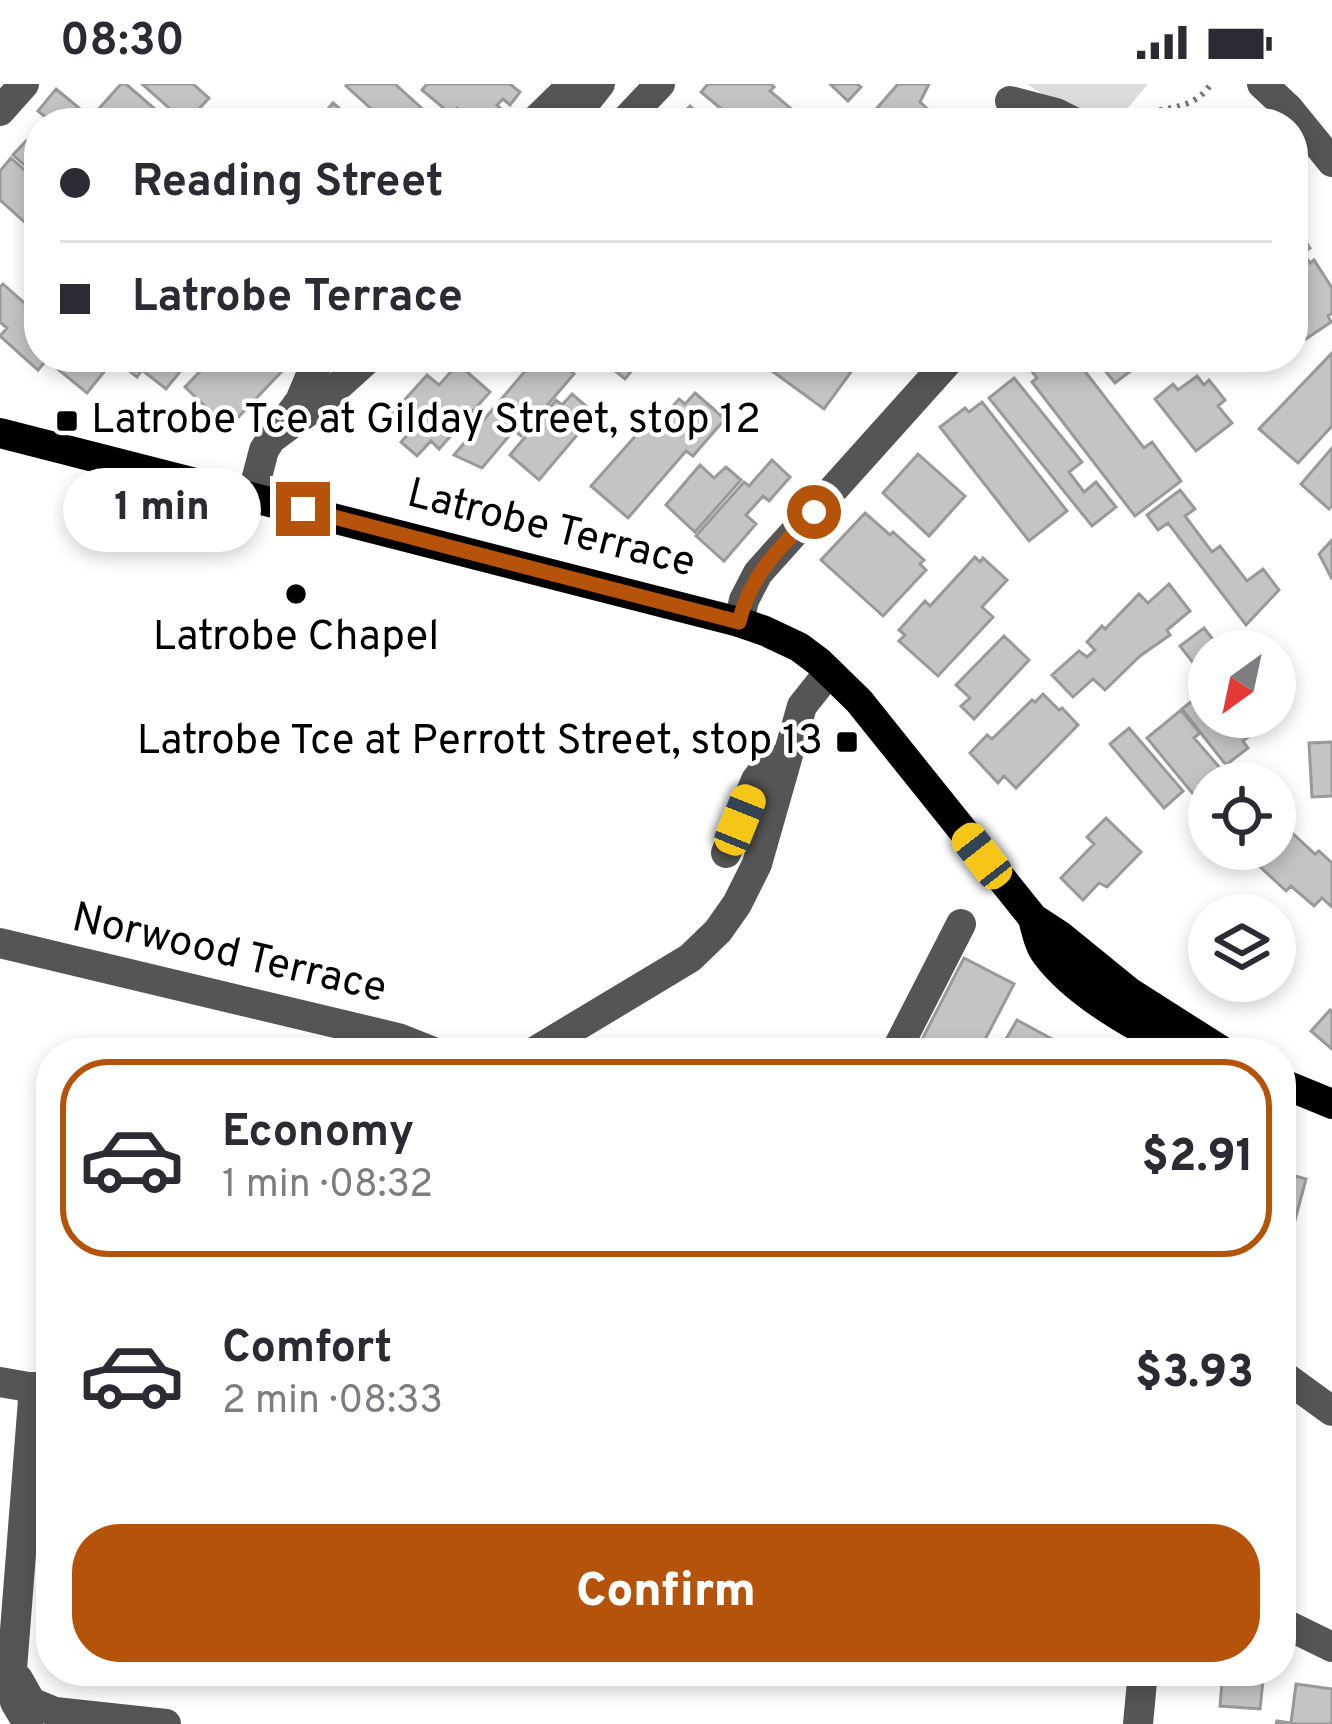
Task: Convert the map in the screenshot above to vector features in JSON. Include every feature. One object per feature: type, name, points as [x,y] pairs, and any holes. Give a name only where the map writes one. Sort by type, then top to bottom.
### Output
[{"type":"main road","name":"Latrobe Terrace","points":[[0,433],[739,622],[799,647],[859,701],[1033,918],[1129,992],[1201,1038]]},
{"type":"main road","name":"Latrobe Terrace","points":[[1033,918],[1043,952],[1064,973],[1100,1003],[1158,1038]]},
{"type":"main road","points":[[1296,1089],[1332,1104]]},
{"type":"street","points":[[0,111],[24,84]]},
{"type":"street","points":[[548,108],[573,84]]},
{"type":"street","points":[[581,108],[600,84]]},
{"type":"street","points":[[637,108],[660,84]]},
{"type":"street","points":[[1262,84],[1288,108]]},
{"type":"street","points":[[1001,92],[1032,108]]},
{"type":"street","points":[[1308,133],[1332,162]]},
{"type":"street","points":[[252,496],[264,450],[300,401],[313,372]]},
{"type":"street","points":[[271,439],[353,372]]},
{"type":"street","points":[[739,622],[758,573],[939,372]]},
{"type":"street","points":[[557,1038],[690,958],[718,932],[757,864],[802,706],[829,672]]},
{"type":"street","points":[[726,853],[756,780],[788,754]]},
{"type":"street","points":[[903,1038],[962,924]]},
{"type":"street","name":"Norwood Terrace","points":[[0,943],[398,1038]]},
{"type":"street","points":[[0,1382],[36,1388]]},
{"type":"street","points":[[1296,1385],[1332,1411]]},
{"type":"street","points":[[36,1445],[13,1662],[33,1715],[166,1724]]},
{"type":"street","points":[[1296,1629],[1332,1647]]},
{"type":"street","points":[[1138,1724],[1142,1686]]},
{"type":"path","points":[[1165,108],[1189,104],[1211,84]]},
{"type":"shaded area","points":[[1027,84],[1148,84],[1128,108],[1063,108]]},
{"type":"building","points":[[126,84],[154,108],[100,108]]},
{"type":"building","points":[[142,84],[193,84],[209,98],[200,108],[169,108]]},
{"type":"building","points":[[395,84],[421,108],[370,108],[346,86]]},
{"type":"building","points":[[427,84],[510,84],[520,92],[510,105],[503,99],[497,105],[500,108],[444,108],[422,90]]},
{"type":"building","points":[[708,84],[771,84],[770,91],[790,108],[720,108],[701,92]]},
{"type":"building","points":[[830,84],[857,84],[861,87],[848,101]]},
{"type":"building","points":[[898,84],[929,84],[920,102],[927,108],[877,108]]},
{"type":"building","points":[[56,89],[79,108],[40,108]]},
{"type":"building","points":[[24,143],[24,165],[13,155]]},
{"type":"building","points":[[11,158],[24,170],[24,222],[0,200],[0,171]]},
{"type":"building","points":[[1308,260],[1314,260],[1332,288],[1331,322],[1308,338]]},
{"type":"building","points":[[3,284],[24,303],[24,357],[0,336],[7,328],[0,322]]},
{"type":"building","points":[[1332,353],[1332,426],[1298,463],[1259,429]]},
{"type":"building","points":[[61,372],[104,372],[87,393]]},
{"type":"building","points":[[145,372],[180,372],[166,389]]},
{"type":"building","points":[[200,372],[281,372],[228,428],[185,387]]},
{"type":"building","points":[[451,372],[467,372],[490,392],[439,449],[431,441],[417,456],[401,442],[410,432],[391,415],[427,375],[439,385]]},
{"type":"building","points":[[524,372],[574,374],[521,436],[514,430],[482,468],[454,455]]},
{"type":"building","points":[[773,372],[851,372],[824,409]]},
{"type":"building","points":[[1032,372],[1086,372],[1144,448],[1152,442],[1181,481],[1135,516],[1032,382],[1037,378]]},
{"type":"building","points":[[1106,372],[1129,372],[1115,383]]},
{"type":"building","points":[[1197,376],[1204,385],[1209,380],[1225,400],[1218,406],[1232,423],[1196,451],[1155,399],[1173,384],[1178,390]]},
{"type":"building","points":[[1014,378],[1082,462],[1069,472],[1084,492],[1096,482],[1116,507],[1092,526],[989,398]]},
{"type":"building","points":[[695,393],[725,419],[693,456],[686,451],[628,518],[591,486],[639,432],[643,435],[656,420],[664,427],[672,417],[667,413],[679,399],[685,404]]},
{"type":"building","points":[[572,394],[595,414],[539,480],[510,455],[556,400],[562,405]]},
{"type":"building","points":[[982,402],[1067,511],[1029,541],[940,427]]},
{"type":"building","points":[[1332,448],[1332,506],[1329,509],[1301,484]]},
{"type":"building","points":[[918,454],[965,496],[929,536],[883,493]]},
{"type":"building","points":[[772,460],[790,477],[769,501],[763,496],[746,515],[756,524],[724,561],[696,536],[744,482],[749,486]]},
{"type":"building","points":[[700,465],[714,478],[726,467],[741,480],[695,532],[666,505]]},
{"type":"building","points":[[1180,490],[1195,509],[1185,516],[1212,552],[1220,546],[1247,581],[1263,569],[1279,590],[1246,625],[1168,523],[1158,530],[1147,515]]},
{"type":"building","points":[[865,513],[924,560],[920,564],[926,570],[883,616],[821,560]]},
{"type":"building","points":[[1332,540],[1332,579],[1319,554]]},
{"type":"building","points":[[975,557],[980,562],[983,558],[1007,580],[982,607],[993,617],[938,676],[899,641],[905,635],[899,630],[925,601],[930,606]]},
{"type":"building","points":[[1169,584],[1190,611],[1167,630],[1170,635],[1105,690],[1093,679],[1073,697],[1052,675],[1079,651],[1087,657],[1095,650],[1087,642],[1139,594],[1148,603]]},
{"type":"building","points":[[1004,636],[1029,660],[974,719],[961,706],[970,698],[956,685]]},
{"type":"building","points":[[1043,694],[1078,725],[1016,788],[1004,776],[998,783],[970,753]]},
{"type":"building","points":[[1181,710],[1188,718],[1188,738],[1194,738],[1215,762],[1188,762],[1188,788],[1147,738]]},
{"type":"building","points":[[1129,728],[1183,791],[1164,808],[1110,744]]},
{"type":"building","points":[[1205,738],[1247,738],[1243,741],[1248,748],[1224,762]]},
{"type":"building","points":[[1332,742],[1332,796],[1312,797],[1309,743]]},
{"type":"building","points":[[1106,818],[1141,852],[1107,887],[1099,883],[1083,900],[1061,878],[1094,844],[1087,837]]},
{"type":"building","points":[[1296,836],[1332,863],[1332,907],[1322,898],[1314,906],[1291,886],[1286,891],[1264,870],[1296,870]]},
{"type":"building","points":[[964,958],[1014,984],[986,1038],[923,1038]]},
{"type":"building","points":[[1332,1012],[1332,1049],[1311,1031]]},
{"type":"building","points":[[1017,1020],[1050,1038],[1007,1038]]},
{"type":"building","points":[[1296,1176],[1306,1179],[1296,1217]]},
{"type":"building","points":[[1296,1684],[1332,1689],[1332,1724],[1276,1724],[1291,1723]]},
{"type":"building","points":[[1222,1686],[1262,1686],[1260,1709],[1220,1706]]},
{"type":"place","name":"Latrobe Tce at Gilday Street, stop 12","points":[[67,421]]},
{"type":"place","name":"Latrobe Chapel","points":[[296,594]]},
{"type":"place","name":"Latrobe Tce at Perrott Street, stop 13","points":[[847,742]]},
{"type":"route","points":[[303,509],[739,622],[758,573],[814,512]]}]
